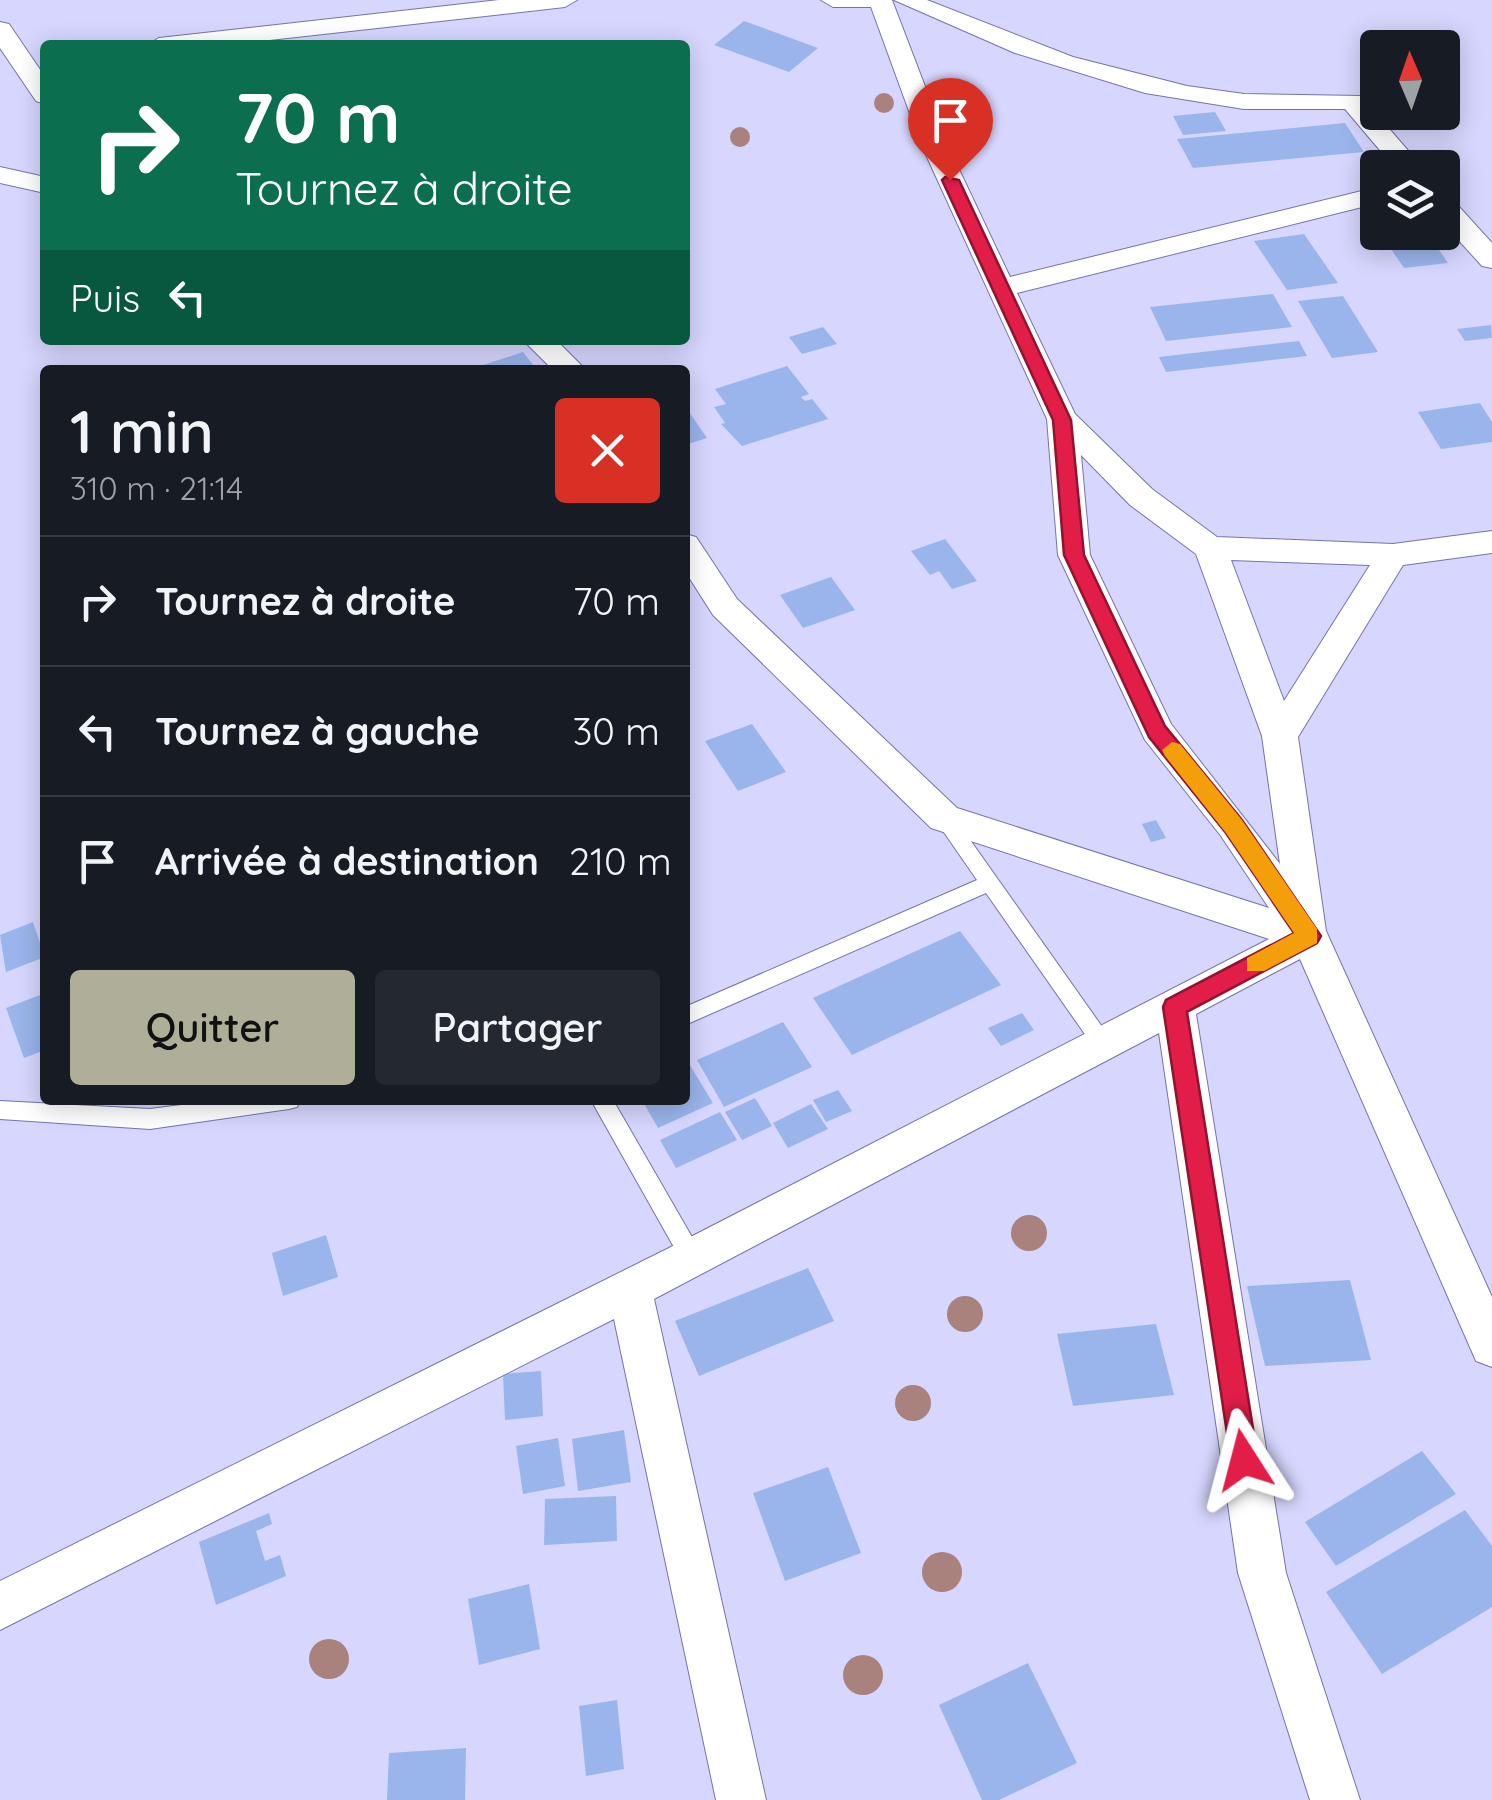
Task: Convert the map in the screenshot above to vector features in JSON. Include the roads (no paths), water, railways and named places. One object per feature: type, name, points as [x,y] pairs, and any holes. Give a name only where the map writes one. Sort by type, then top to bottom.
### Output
[{"type":"street","points":[[204,40],[565,0]]},
{"type":"street","points":[[833,0],[879,0],[934,144],[1062,420],[1074,555],[1148,714],[1309,936],[1492,1346]]},
{"type":"street","points":[[906,0],[1012,44],[1128,84],[1231,101],[1352,101],[1394,150]]},
{"type":"street","points":[[0,29],[40,88]]},
{"type":"street","points":[[0,176],[40,184]]},
{"type":"street","points":[[1001,288],[1360,199]]},
{"type":"street","points":[[1460,225],[1492,260]]},
{"type":"street","points":[[544,345],[566,365]]},
{"type":"street","points":[[1062,420],[1141,497],[1210,548],[1280,736],[1309,936]]},
{"type":"street","points":[[1210,548],[1393,555],[1492,542]]},
{"type":"street","points":[[690,553],[725,607],[944,818],[1309,936]]},
{"type":"street","points":[[1280,736],[1393,555]]},
{"type":"street","points":[[0,1606],[630,1290],[1309,936]]},
{"type":"street","points":[[1175,1007],[1262,1572],[1335,1800]]},
{"type":"street","points":[[630,1290],[741,1800]]},
{"type":"lane","points":[[944,818],[1104,1044]]},
{"type":"lane","points":[[690,1014],[990,883]]},
{"type":"lane","points":[[0,1110],[150,1118],[250,1105]]},
{"type":"lane","points":[[605,1105],[692,1258]]}]
